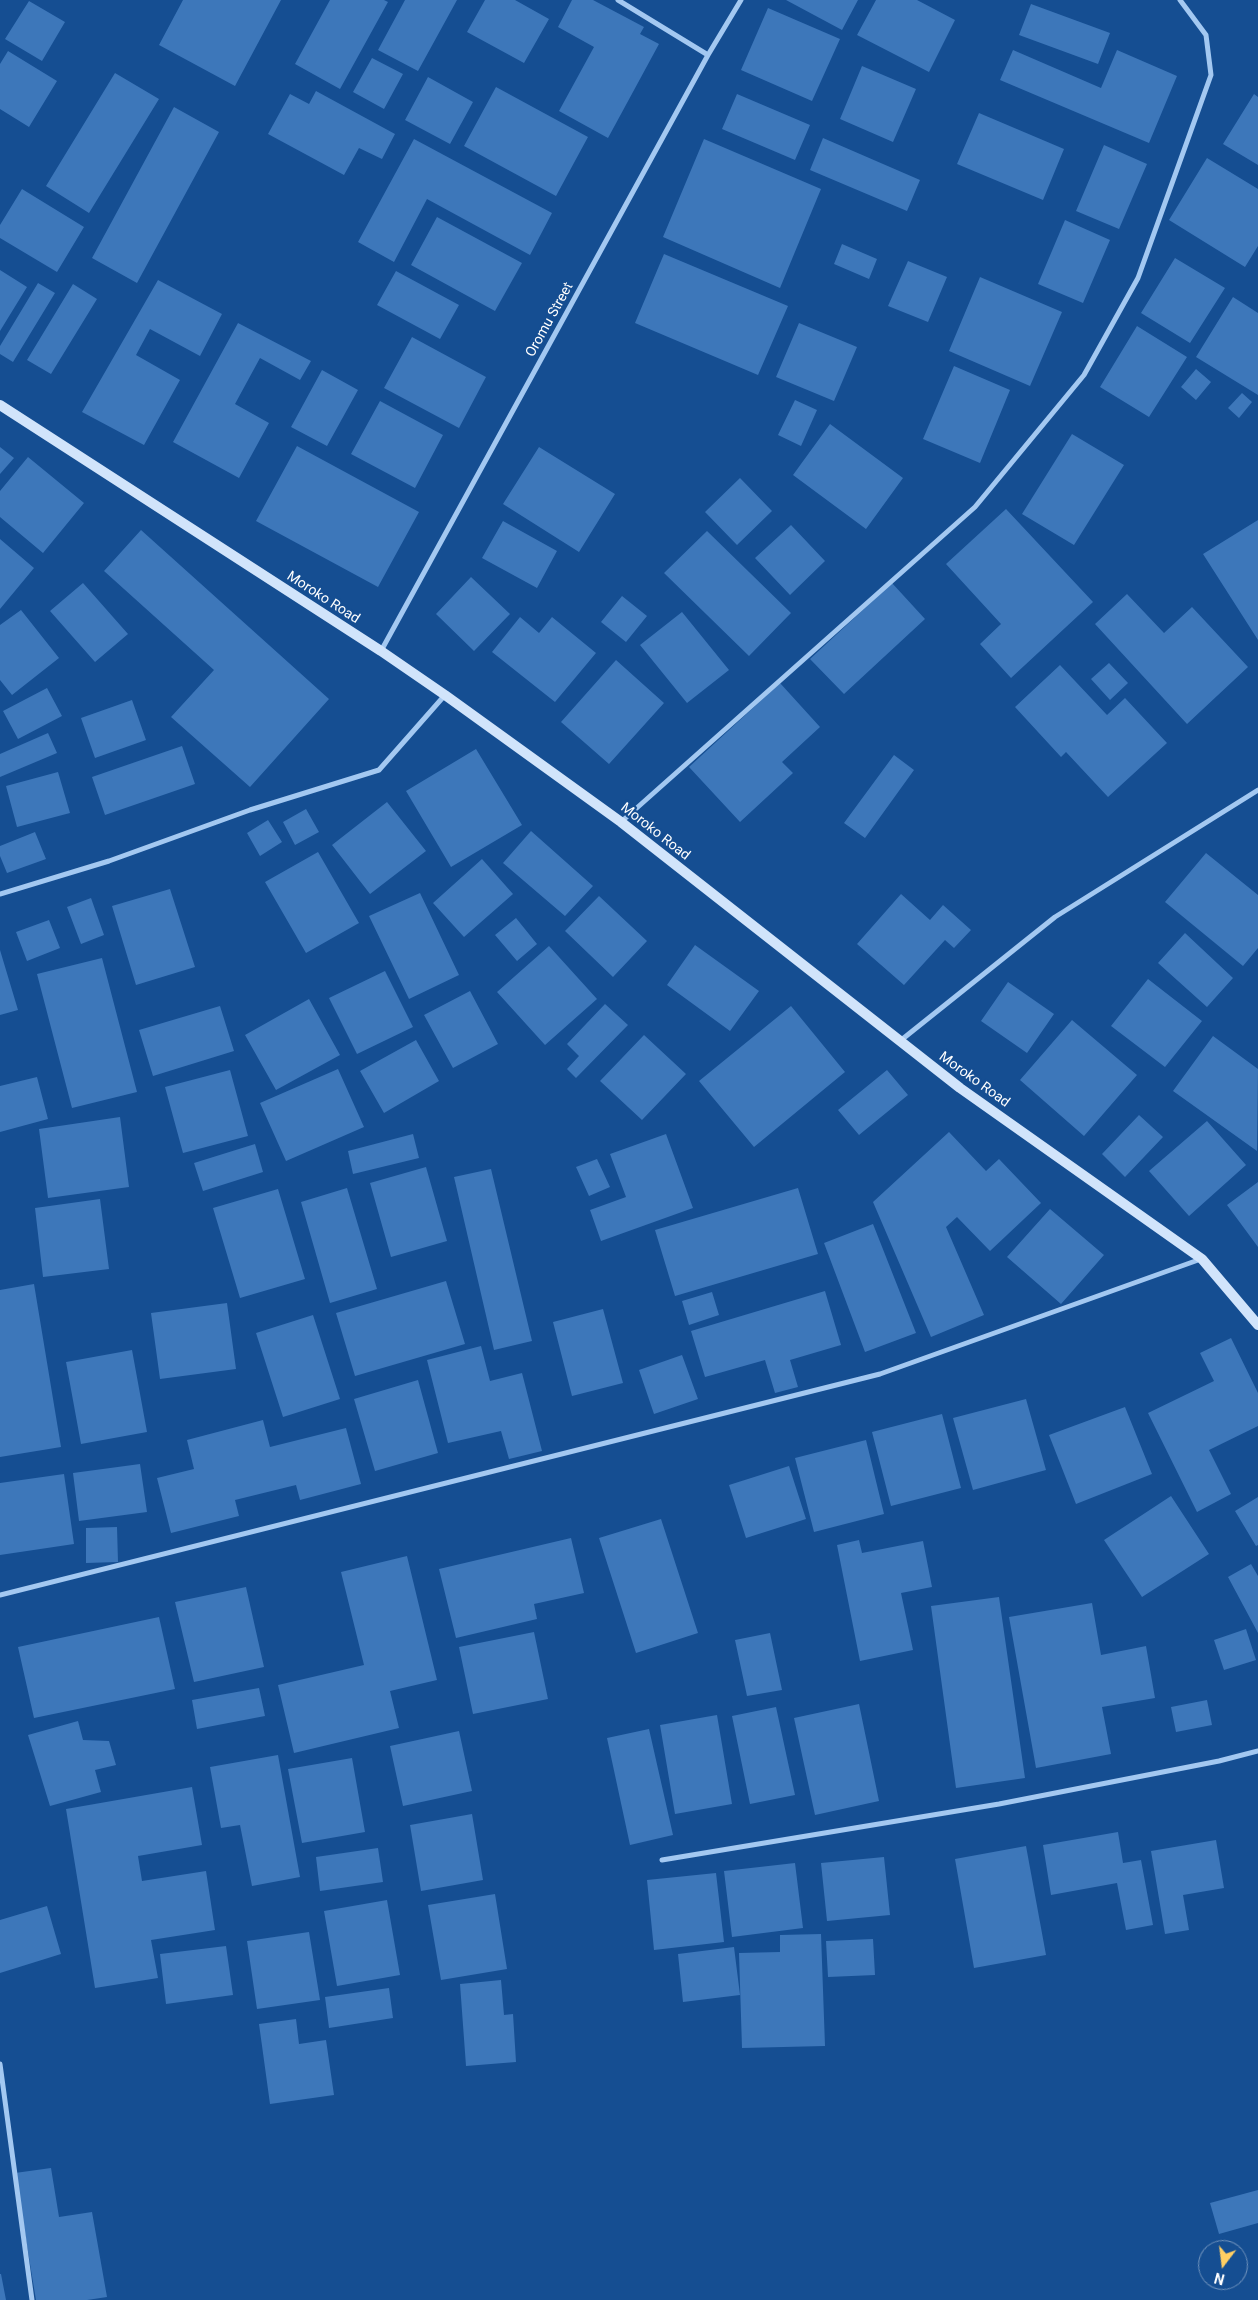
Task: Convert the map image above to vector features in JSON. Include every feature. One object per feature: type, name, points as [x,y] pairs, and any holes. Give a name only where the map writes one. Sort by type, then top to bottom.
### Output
[{"type":"street","points":[[618,0],[708,55]]},
{"type":"street","name":"Oromu Street","points":[[381,651],[708,55],[741,0]]},
{"type":"street","points":[[621,822],[976,507],[1084,375],[1138,278],[1211,75],[1206,35],[1180,0]]},
{"type":"street","name":"Moroko Road","points":[[0,405],[381,651],[446,695],[621,822],[960,1088],[1202,1259],[1258,1325]]},
{"type":"street","points":[[0,894],[109,860],[250,810],[380,770],[446,695]]},
{"type":"street","points":[[899,1041],[1055,917],[1258,790]]},
{"type":"street","points":[[0,1595],[880,1374],[1202,1259]]},
{"type":"street","points":[[662,1860],[999,1804],[1219,1761],[1258,1751]]},
{"type":"street","points":[[0,2064],[32,2300]]},
{"type":"building","points":[[183,0],[281,0],[235,86],[159,45]]},
{"type":"building","points":[[330,0],[384,0],[388,2],[340,89],[295,64]]},
{"type":"building","points":[[405,0],[457,0],[418,71],[378,50]]},
{"type":"building","points":[[485,0],[515,0],[549,19],[524,63],[467,32]]},
{"type":"building","points":[[572,0],[593,0],[644,27],[640,34],[659,44],[608,138],[559,111],[594,47],[558,27]]},
{"type":"building","points":[[786,0],[858,0],[842,30]]},
{"type":"building","points":[[876,0],[917,0],[955,20],[929,72],[857,35]]},
{"type":"building","points":[[29,1],[65,22],[42,61],[5,39]]},
{"type":"building","points":[[1031,4],[1110,33],[1098,64],[1019,35]]},
{"type":"building","points":[[768,8],[840,39],[812,101],[741,70]]},
{"type":"building","points":[[1013,50],[1101,88],[1117,50],[1177,76],[1149,143],[1000,80]]},
{"type":"building","points":[[8,51],[57,81],[29,127],[0,109],[0,64]]},
{"type":"building","points":[[372,58],[403,74],[384,109],[353,92]]},
{"type":"building","points":[[862,66],[916,89],[893,142],[840,119]]},
{"type":"building","points":[[115,73],[159,99],[89,213],[46,186]]},
{"type":"building","points":[[428,77],[473,102],[450,144],[405,120]]},
{"type":"building","points":[[496,87],[588,137],[556,196],[464,146]]},
{"type":"building","points":[[316,91],[395,134],[382,159],[359,148],[344,175],[268,134],[290,94],[309,104]]},
{"type":"building","points":[[737,94],[810,125],[795,160],[722,129]]},
{"type":"building","points":[[1254,94],[1258,97],[1258,165],[1223,144]]},
{"type":"building","points":[[174,107],[219,132],[137,283],[92,258]]},
{"type":"building","points":[[979,113],[1064,149],[1043,200],[957,164]]},
{"type":"building","points":[[823,138],[920,180],[907,211],[810,170]]},
{"type":"building","points":[[414,139],[552,213],[530,255],[427,199],[394,262],[358,242]]},
{"type":"building","points":[[704,139],[821,189],[780,288],[663,237]]},
{"type":"building","points":[[1104,145],[1147,164],[1119,229],[1076,211]]},
{"type":"building","points":[[1207,158],[1258,189],[1258,246],[1245,267],[1169,220]]},
{"type":"building","points":[[22,189],[84,227],[57,272],[0,238],[0,225]]},
{"type":"building","points":[[437,217],[522,263],[495,311],[411,265]]},
{"type":"building","points":[[1065,220],[1110,240],[1083,303],[1038,284]]},
{"type":"building","points":[[842,244],[877,259],[869,279],[834,264]]},
{"type":"building","points":[[664,254],[788,306],[758,375],[635,323]]},
{"type":"building","points":[[1175,258],[1225,288],[1190,343],[1141,313]]},
{"type":"building","points":[[908,261],[947,277],[928,322],[888,306]]},
{"type":"building","points":[[0,270],[27,287],[0,331]]},
{"type":"building","points":[[396,271],[459,305],[440,339],[377,305]]},
{"type":"building","points":[[980,277],[1062,312],[1030,386],[949,351]]},
{"type":"building","points":[[158,280],[222,314],[200,356],[150,329],[136,355],[180,380],[144,445],[82,412]]},
{"type":"building","points":[[38,283],[55,293],[13,362],[0,354],[0,346]]},
{"type":"building","points":[[73,284],[97,299],[51,374],[27,360]]},
{"type":"building","points":[[1233,297],[1258,313],[1258,395],[1196,357]]},
{"type":"building","points":[[238,323],[311,361],[300,380],[260,358],[235,404],[269,423],[239,478],[173,442]]},
{"type":"building","points":[[799,323],[857,347],[834,401],[776,377]]},
{"type":"building","points":[[1137,326],[1187,357],[1149,417],[1100,387]]},
{"type":"building","points":[[412,337],[486,377],[459,428],[384,388]]},
{"type":"building","points":[[954,366],[1010,390],[980,463],[923,439]]},
{"type":"building","points":[[1196,369],[1211,382],[1196,400],[1181,387]]},
{"type":"building","points":[[322,370],[358,390],[327,446],[291,427]]},
{"type":"building","points":[[1242,393],[1252,402],[1239,418],[1228,408]]},
{"type":"building","points":[[795,400],[817,410],[801,446],[778,435]]},
{"type":"building","points":[[380,401],[443,435],[415,488],[351,454]]},
{"type":"building","points":[[830,424],[903,478],[866,529],[793,475]]},
{"type":"building","points":[[1072,434],[1124,465],[1074,545],[1022,514]]},
{"type":"building","points":[[297,446],[419,512],[378,587],[256,521]]},
{"type":"building","points":[[0,447],[14,458],[0,474]]},
{"type":"building","points":[[539,447],[615,494],[579,552],[503,504]]},
{"type":"building","points":[[28,457],[84,503],[43,553],[0,517],[0,491]]},
{"type":"building","points":[[740,478],[772,511],[737,545],[705,512]]},
{"type":"building","points":[[1006,509],[1093,602],[1011,678],[980,644],[1001,624],[946,564]]},
{"type":"building","points":[[1258,520],[1258,640],[1203,554]]},
{"type":"building","points":[[503,521],[557,551],[537,588],[482,558]]},
{"type":"building","points":[[791,525],[825,561],[790,595],[755,558]]},
{"type":"building","points":[[141,530],[329,699],[250,787],[171,717],[214,670],[104,571]]},
{"type":"building","points":[[707,531],[791,613],[749,656],[664,573]]},
{"type":"building","points":[[0,539],[34,568],[0,609]]},
{"type":"building","points":[[471,577],[510,614],[474,651],[436,614]]},
{"type":"building","points":[[83,583],[128,634],[95,662],[50,611]]},
{"type":"building","points":[[892,583],[925,619],[844,694],[810,659]]},
{"type":"building","points":[[1127,594],[1164,633],[1192,607],[1248,667],[1187,724],[1095,624]]},
{"type":"building","points":[[622,596],[647,616],[626,642],[601,622]]},
{"type":"building","points":[[21,610],[59,658],[12,695],[0,680],[0,625]]},
{"type":"building","points":[[682,612],[729,670],[687,703],[640,645]]},
{"type":"building","points":[[520,617],[539,633],[552,617],[596,653],[555,702],[492,652]]},
{"type":"building","points":[[616,660],[664,703],[609,764],[561,722]]},
{"type":"building","points":[[1109,663],[1128,683],[1110,700],[1091,679]]},
{"type":"building","points":[[1060,665],[1107,715],[1125,698],[1167,743],[1108,797],[1066,752],[1061,757],[1015,707]]},
{"type":"building","points":[[780,683],[820,727],[782,762],[793,773],[740,822],[689,767]]},
{"type":"building","points":[[47,688],[62,716],[18,739],[3,711]]},
{"type":"building","points":[[132,700],[146,740],[95,758],[81,718]]},
{"type":"building","points":[[48,733],[57,753],[0,777],[0,754]]},
{"type":"building","points":[[182,746],[195,784],[105,815],[92,777]]},
{"type":"building","points":[[476,749],[522,825],[451,867],[406,791]]},
{"type":"building","points":[[894,755],[914,770],[865,838],[844,823]]},
{"type":"building","points":[[58,772],[70,813],[17,827],[6,786]]},
{"type":"building","points":[[387,802],[426,851],[370,894],[332,845]]},
{"type":"building","points":[[306,809],[319,832],[295,845],[283,822]]},
{"type":"building","points":[[268,820],[282,842],[260,856],[247,833]]},
{"type":"building","points":[[531,831],[593,886],[565,916],[503,863]]},
{"type":"building","points":[[35,832],[46,859],[7,873],[0,856],[0,846]]},
{"type":"building","points":[[318,852],[359,923],[306,953],[265,882]]},
{"type":"building","points":[[1206,853],[1258,895],[1258,948],[1243,966],[1165,902]]},
{"type":"building","points":[[482,859],[513,894],[464,937],[433,903]]},
{"type":"building","points":[[170,889],[195,967],[136,985],[112,906]]},
{"type":"building","points":[[420,893],[459,975],[409,999],[369,916]]},
{"type":"building","points":[[901,894],[930,920],[943,905],[971,930],[954,948],[945,940],[904,985],[857,944]]},
{"type":"building","points":[[599,896],[647,941],[613,977],[565,931]]},
{"type":"building","points":[[91,898],[104,935],[81,944],[67,907]]},
{"type":"building","points":[[516,918],[537,944],[517,961],[495,935]]},
{"type":"building","points":[[49,920],[60,948],[27,961],[16,932]]},
{"type":"building","points":[[1185,933],[1233,978],[1207,1007],[1158,963]]},
{"type":"building","points":[[695,945],[759,991],[730,1031],[667,985]]},
{"type":"building","points":[[549,946],[597,999],[545,1045],[497,992]]},
{"type":"building","points":[[0,950],[18,1010],[0,1015]]},
{"type":"building","points":[[102,958],[137,1092],[72,1108],[37,974]]},
{"type":"building","points":[[385,971],[413,1027],[357,1054],[329,998]]},
{"type":"building","points":[[1148,979],[1202,1021],[1165,1067],[1111,1026]]},
{"type":"building","points":[[1008,982],[1054,1014],[1027,1053],[981,1021]]},
{"type":"building","points":[[470,991],[498,1044],[453,1068],[424,1015]]},
{"type":"building","points":[[309,999],[340,1055],[276,1090],[245,1035]]},
{"type":"building","points":[[605,1004],[628,1025],[576,1078],[567,1069],[579,1056],[567,1044]]},
{"type":"building","points":[[220,1006],[234,1051],[153,1076],[139,1030]]},
{"type":"building","points":[[791,1006],[845,1072],[754,1147],[699,1081]]},
{"type":"building","points":[[1072,1020],[1137,1075],[1084,1136],[1020,1080]]},
{"type":"building","points":[[644,1035],[686,1074],[642,1120],[600,1081]]},
{"type":"building","points":[[1213,1036],[1258,1069],[1257,1151],[1173,1091]]},
{"type":"building","points":[[416,1040],[439,1081],[384,1113],[360,1071]]},
{"type":"building","points":[[338,1069],[364,1127],[286,1161],[260,1103]]},
{"type":"building","points":[[230,1070],[248,1136],[183,1153],[165,1087]]},
{"type":"building","points":[[887,1070],[908,1095],[859,1135],[838,1110]]},
{"type":"building","points":[[37,1077],[48,1119],[0,1132],[0,1086]]},
{"type":"building","points":[[1139,1115],[1163,1137],[1125,1177],[1102,1154]]},
{"type":"building","points":[[120,1117],[129,1187],[48,1198],[39,1129]]},
{"type":"building","points":[[1207,1121],[1246,1165],[1189,1216],[1149,1171]]},
{"type":"building","points":[[949,1132],[986,1171],[999,1159],[1041,1203],[990,1251],[957,1217],[946,1227],[984,1315],[931,1337],[873,1202]]},
{"type":"building","points":[[413,1134],[419,1158],[353,1174],[348,1151]]},
{"type":"building","points":[[666,1134],[693,1208],[601,1241],[590,1210],[626,1197],[610,1154]]},
{"type":"building","points":[[255,1144],[263,1172],[203,1191],[194,1163]]},
{"type":"building","points":[[597,1159],[610,1187],[589,1196],[576,1167]]},
{"type":"building","points":[[426,1167],[447,1241],[391,1257],[370,1183]]},
{"type":"building","points":[[491,1169],[532,1341],[494,1350],[454,1177]]},
{"type":"building","points":[[1258,1182],[1258,1247],[1227,1205]]},
{"type":"building","points":[[347,1188],[377,1289],[330,1303],[301,1202]]},
{"type":"building","points":[[798,1188],[818,1254],[675,1296],[655,1230]]},
{"type":"building","points":[[278,1189],[305,1279],[240,1298],[213,1208]]},
{"type":"building","points":[[100,1199],[109,1269],[43,1277],[35,1208]]},
{"type":"building","points":[[1050,1209],[1104,1255],[1061,1304],[1007,1257]]},
{"type":"building","points":[[873,1224],[916,1333],[865,1352],[824,1243]]},
{"type":"building","points":[[446,1281],[465,1344],[355,1376],[336,1313]]},
{"type":"building","points":[[34,1284],[61,1447],[0,1457],[0,1290]]},
{"type":"building","points":[[825,1291],[841,1345],[790,1360],[798,1387],[775,1393],[765,1360],[705,1377],[691,1331]]},
{"type":"building","points":[[712,1292],[719,1315],[689,1325],[682,1301]]},
{"type":"building","points":[[227,1303],[236,1369],[160,1379],[151,1313]]},
{"type":"building","points":[[603,1309],[623,1383],[572,1396],[553,1322]]},
{"type":"building","points":[[313,1315],[340,1399],[283,1417],[256,1333]]},
{"type":"building","points":[[1231,1338],[1258,1393],[1258,1426],[1209,1450],[1231,1494],[1197,1512],[1148,1413],[1214,1381],[1200,1353]]},
{"type":"building","points":[[481,1346],[490,1381],[522,1373],[542,1451],[509,1459],[501,1431],[448,1443],[427,1360]]},
{"type":"building","points":[[132,1350],[147,1432],[81,1444],[66,1362]]},
{"type":"building","points":[[682,1355],[698,1399],[654,1414],[639,1370]]},
{"type":"building","points":[[418,1380],[438,1453],[375,1471],[354,1399]]},
{"type":"building","points":[[1026,1399],[1046,1470],[973,1490],[953,1418]]},
{"type":"building","points":[[1125,1407],[1152,1474],[1076,1504],[1049,1435]]},
{"type":"building","points":[[942,1414],[961,1488],[891,1506],[872,1432]]},
{"type":"building","points":[[263,1420],[270,1447],[346,1428],[361,1484],[300,1500],[296,1485],[235,1500],[239,1516],[171,1533],[157,1478],[194,1469],[187,1440]]},
{"type":"building","points":[[866,1440],[884,1514],[814,1532],[795,1458]]},
{"type":"building","points":[[140,1464],[147,1512],[79,1521],[73,1473]]},
{"type":"building","points":[[789,1466],[806,1519],[746,1538],[729,1485]]},
{"type":"building","points":[[64,1474],[74,1544],[0,1555],[0,1483]]},
{"type":"building","points":[[1171,1496],[1209,1554],[1142,1597],[1104,1540]]},
{"type":"building","points":[[1258,1497],[1258,1545],[1256,1546],[1235,1511]]},
{"type":"building","points":[[661,1519],[698,1633],[636,1653],[599,1538]]},
{"type":"building","points":[[117,1527],[118,1562],[86,1563],[86,1528]]},
{"type":"building","points":[[571,1538],[584,1593],[534,1604],[537,1619],[456,1638],[439,1569]]},
{"type":"building","points":[[859,1540],[862,1553],[923,1541],[932,1587],[901,1593],[913,1650],[860,1661],[837,1545]]},
{"type":"building","points":[[407,1556],[437,1680],[390,1691],[399,1728],[294,1753],[278,1685],[364,1665],[341,1572]]},
{"type":"building","points":[[1251,1564],[1258,1576],[1258,1633],[1228,1577]]},
{"type":"building","points":[[246,1587],[264,1667],[194,1682],[175,1602]]},
{"type":"building","points":[[999,1597],[1025,1778],[956,1788],[931,1606]]},
{"type":"building","points":[[1092,1603],[1101,1655],[1146,1646],[1155,1698],[1102,1707],[1111,1754],[1036,1768],[1009,1617]]},
{"type":"building","points":[[159,1617],[175,1689],[34,1718],[18,1647]]},
{"type":"building","points":[[1246,1629],[1256,1660],[1224,1670],[1214,1640]]},
{"type":"building","points":[[534,1632],[548,1699],[473,1714],[459,1647]]},
{"type":"building","points":[[770,1633],[782,1690],[747,1696],[735,1640]]},
{"type":"building","points":[[259,1688],[265,1716],[197,1729],[192,1700]]},
{"type":"building","points":[[1207,1700],[1212,1725],[1176,1732],[1171,1707]]},
{"type":"building","points":[[859,1704],[879,1801],[815,1815],[794,1718]]},
{"type":"building","points":[[776,1707],[795,1795],[750,1804],[732,1716]]},
{"type":"building","points":[[717,1715],[732,1804],[675,1814],[660,1725]]},
{"type":"building","points":[[78,1721],[83,1740],[109,1741],[116,1765],[95,1770],[101,1792],[50,1806],[28,1735]]},
{"type":"building","points":[[649,1729],[673,1835],[630,1845],[607,1738]]},
{"type":"building","points":[[459,1731],[472,1791],[403,1806],[390,1746]]},
{"type":"building","points":[[278,1755],[300,1877],[252,1886],[240,1825],[221,1828],[210,1767]]},
{"type":"building","points":[[352,1758],[365,1832],[302,1843],[288,1769]]},
{"type":"building","points":[[192,1787],[202,1845],[138,1856],[142,1881],[206,1871],[215,1930],[151,1940],[158,1978],[95,1988],[66,1809]]},
{"type":"building","points":[[472,1814],[483,1880],[421,1891],[410,1825]]},
{"type":"building","points":[[1118,1832],[1123,1863],[1141,1860],[1153,1925],[1126,1930],[1117,1883],[1051,1895],[1043,1845]]},
{"type":"building","points":[[1216,1840],[1224,1888],[1183,1895],[1189,1930],[1165,1934],[1151,1851]]},
{"type":"building","points":[[1026,1846],[1046,1955],[974,1968],[955,1859]]},
{"type":"building","points":[[378,1848],[383,1882],[320,1891],[316,1857]]},
{"type":"building","points":[[884,1857],[890,1915],[827,1921],[821,1863]]},
{"type":"building","points":[[795,1863],[803,1928],[732,1937],[724,1871]]},
{"type":"building","points":[[716,1873],[724,1942],[654,1950],[647,1880]]},
{"type":"building","points":[[495,1894],[507,1969],[441,1980],[428,1905]]},
{"type":"building","points":[[387,1900],[400,1975],[337,1986],[324,1911]]},
{"type":"building","points":[[47,1906],[61,1954],[0,1973],[0,1920]]},
{"type":"building","points":[[309,1932],[320,2000],[257,2009],[247,1941]]},
{"type":"building","points":[[821,1934],[825,2046],[742,2048],[739,1953],[780,1952],[780,1935]]},
{"type":"building","points":[[873,1939],[875,1975],[828,1977],[826,1941]]},
{"type":"building","points":[[226,1946],[233,1995],[166,2004],[160,1954]]},
{"type":"building","points":[[734,1947],[740,1995],[683,2002],[678,1954]]},
{"type":"building","points":[[501,1980],[504,2015],[513,2014],[516,2062],[466,2066],[460,1984]]},
{"type":"building","points":[[389,1988],[393,2018],[329,2028],[325,1997]]},
{"type":"building","points":[[296,2019],[299,2044],[326,2040],[334,2095],[270,2104],[259,2024]]},
{"type":"building","points":[[51,2168],[59,2217],[92,2212],[107,2297],[87,2300],[36,2300],[15,2173]]},
{"type":"building","points":[[1258,2190],[1258,2223],[1219,2234],[1210,2203]]},
{"type":"building","points":[[1,2274],[6,2300],[0,2300]]}]
